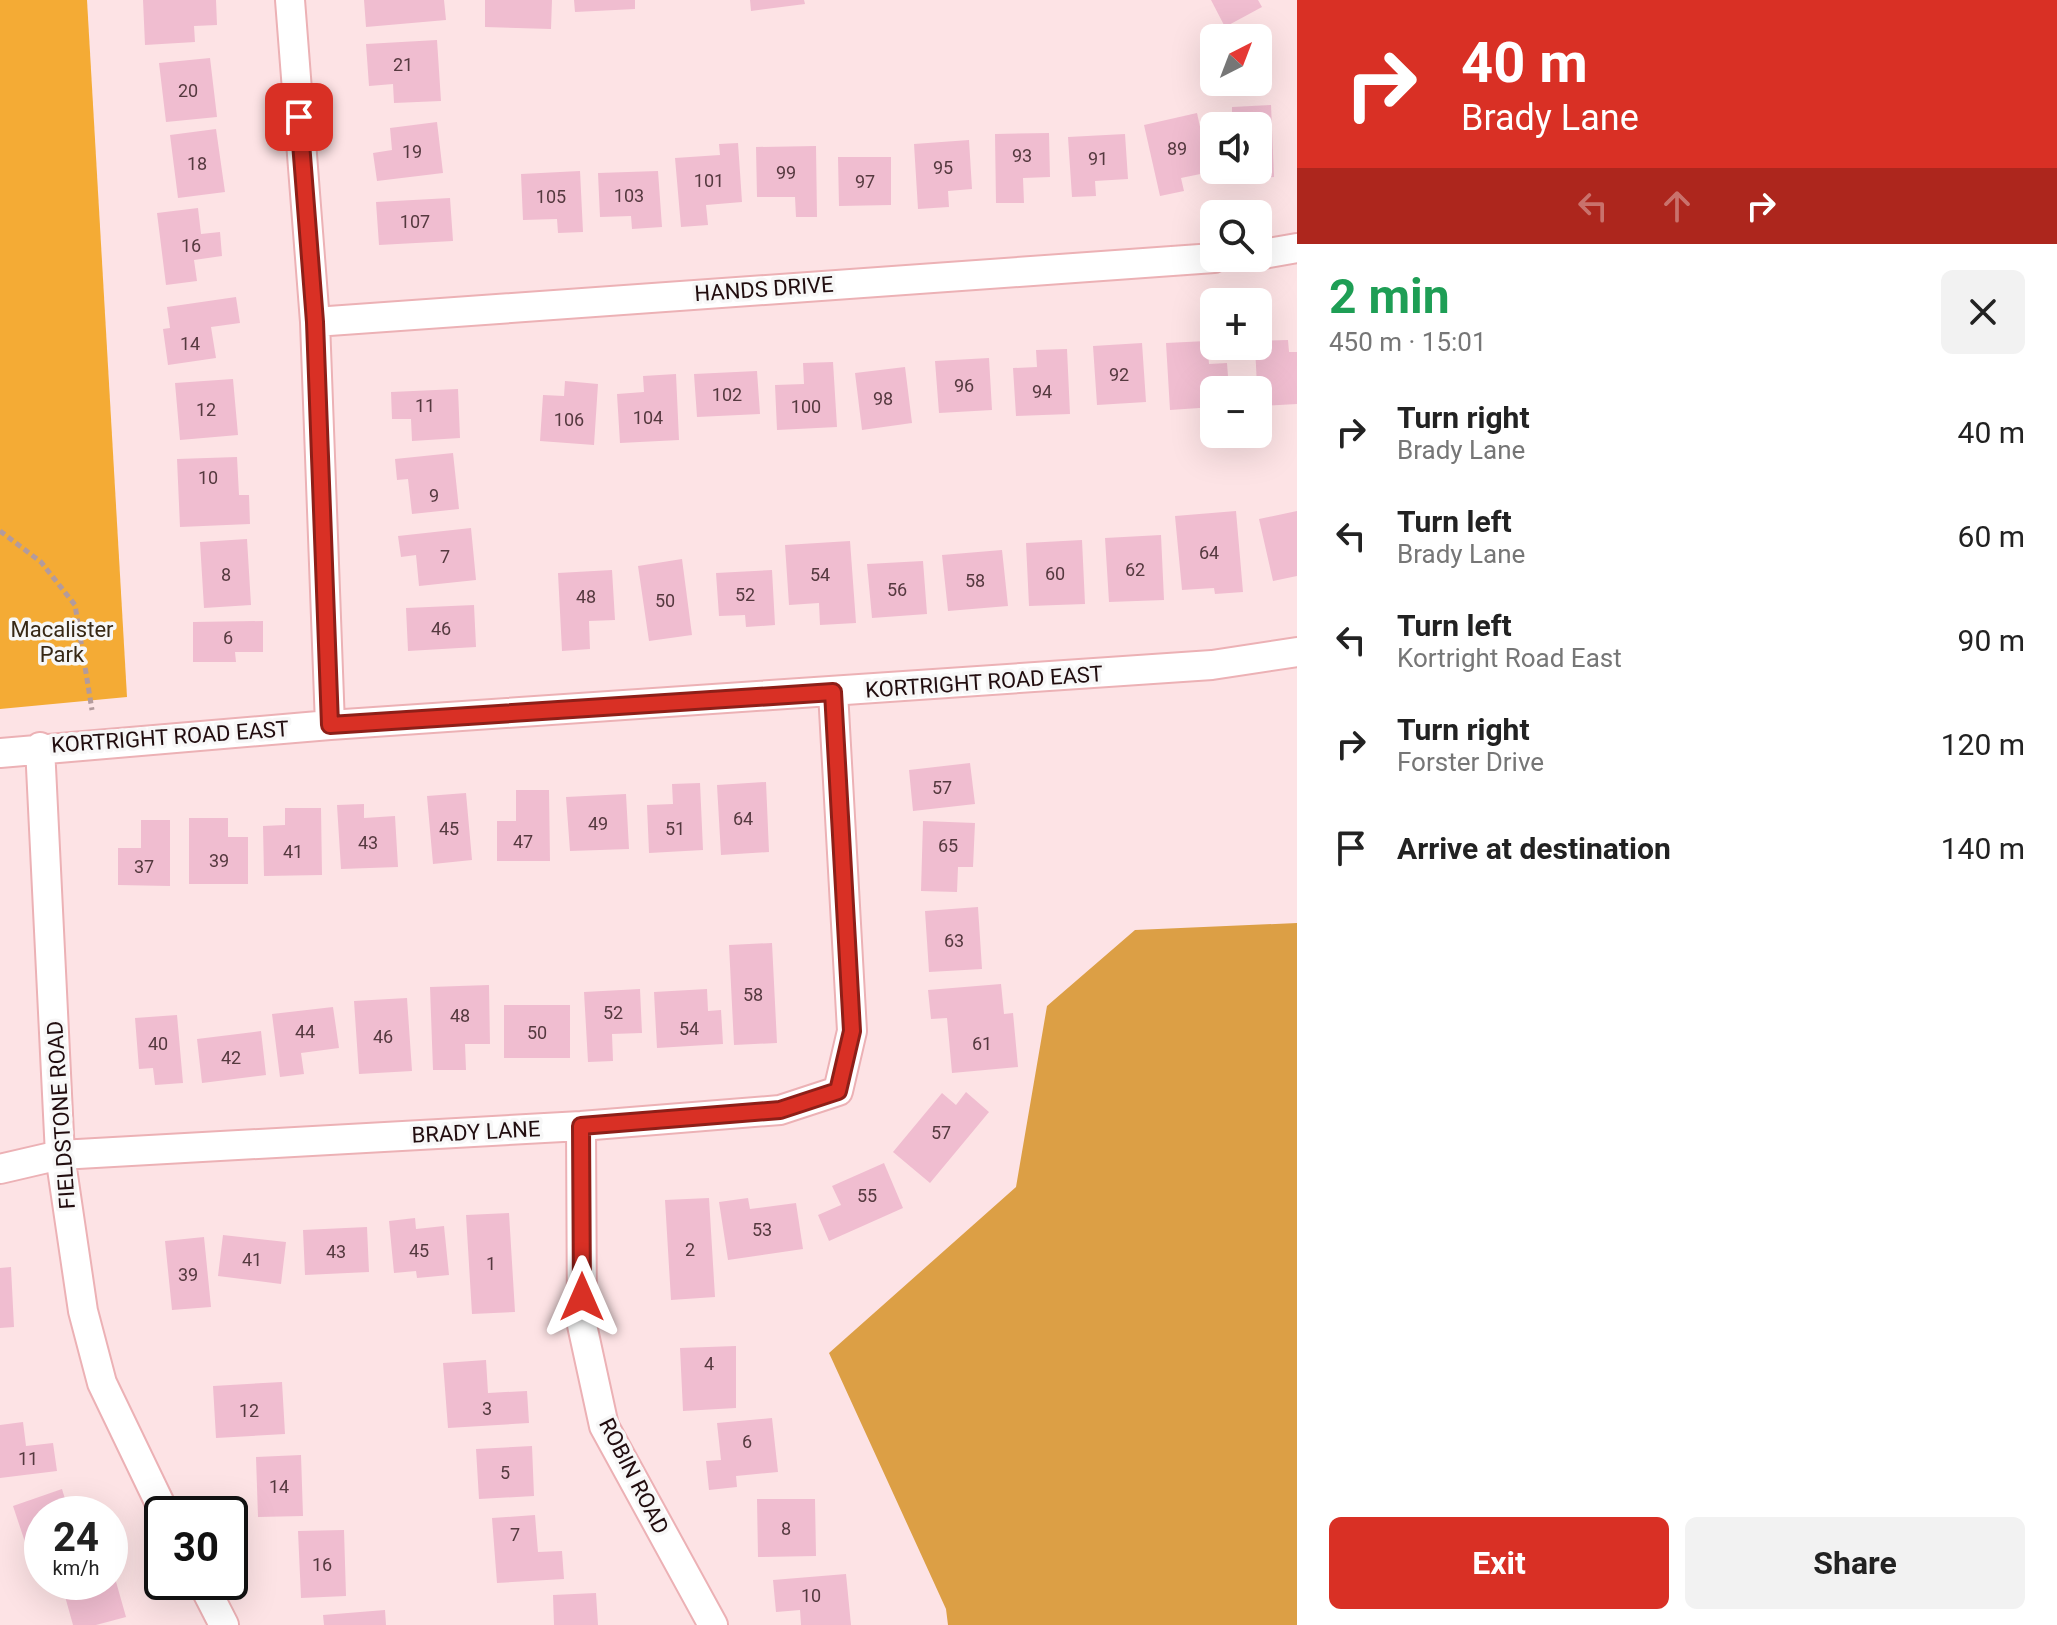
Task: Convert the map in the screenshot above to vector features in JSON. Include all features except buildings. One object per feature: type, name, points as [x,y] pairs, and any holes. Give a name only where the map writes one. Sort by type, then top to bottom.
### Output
[{"type":"street","points":[[290,0],[315,322],[330,725]]},
{"type":"street","points":[[1272,252],[1297,248]]},
{"type":"street","name":"HANDS DRIVE","points":[[315,322],[1200,259]]},
{"type":"street","name":"KORTRIGHT ROAD EAST","points":[[0,753],[40,747],[330,725],[1212,665],[1297,652]]},
{"type":"street","name":"BRADY LANE","points":[[0,1169],[60,1155],[581,1126],[780,1110],[838,1091],[852,1031],[833,692]]},
{"type":"street","name":"FIELDSTONE ROAD","points":[[40,747],[60,1155],[83,1311],[102,1383],[156,1496]]},
{"type":"street","name":"ROBIN ROAD","points":[[581,1126],[582,1325],[604,1426],[713,1625]]},
{"type":"street","points":[[211,1600],[224,1625]]},
{"type":"path","points":[[0,531],[41,562],[75,605],[92,710]]},
{"type":"green space","name":"Macalister Park","points":[[0,0],[87,0],[127,697],[0,709]]},
{"type":"shaded area","points":[[1297,923],[1297,1625],[948,1625],[946,1609],[829,1353],[1016,1187],[1047,1006],[1135,930]]},
{"type":"route","points":[[299,117],[315,322],[330,725],[833,692],[852,1031],[838,1091],[780,1110],[581,1126],[582,1297]]}]
